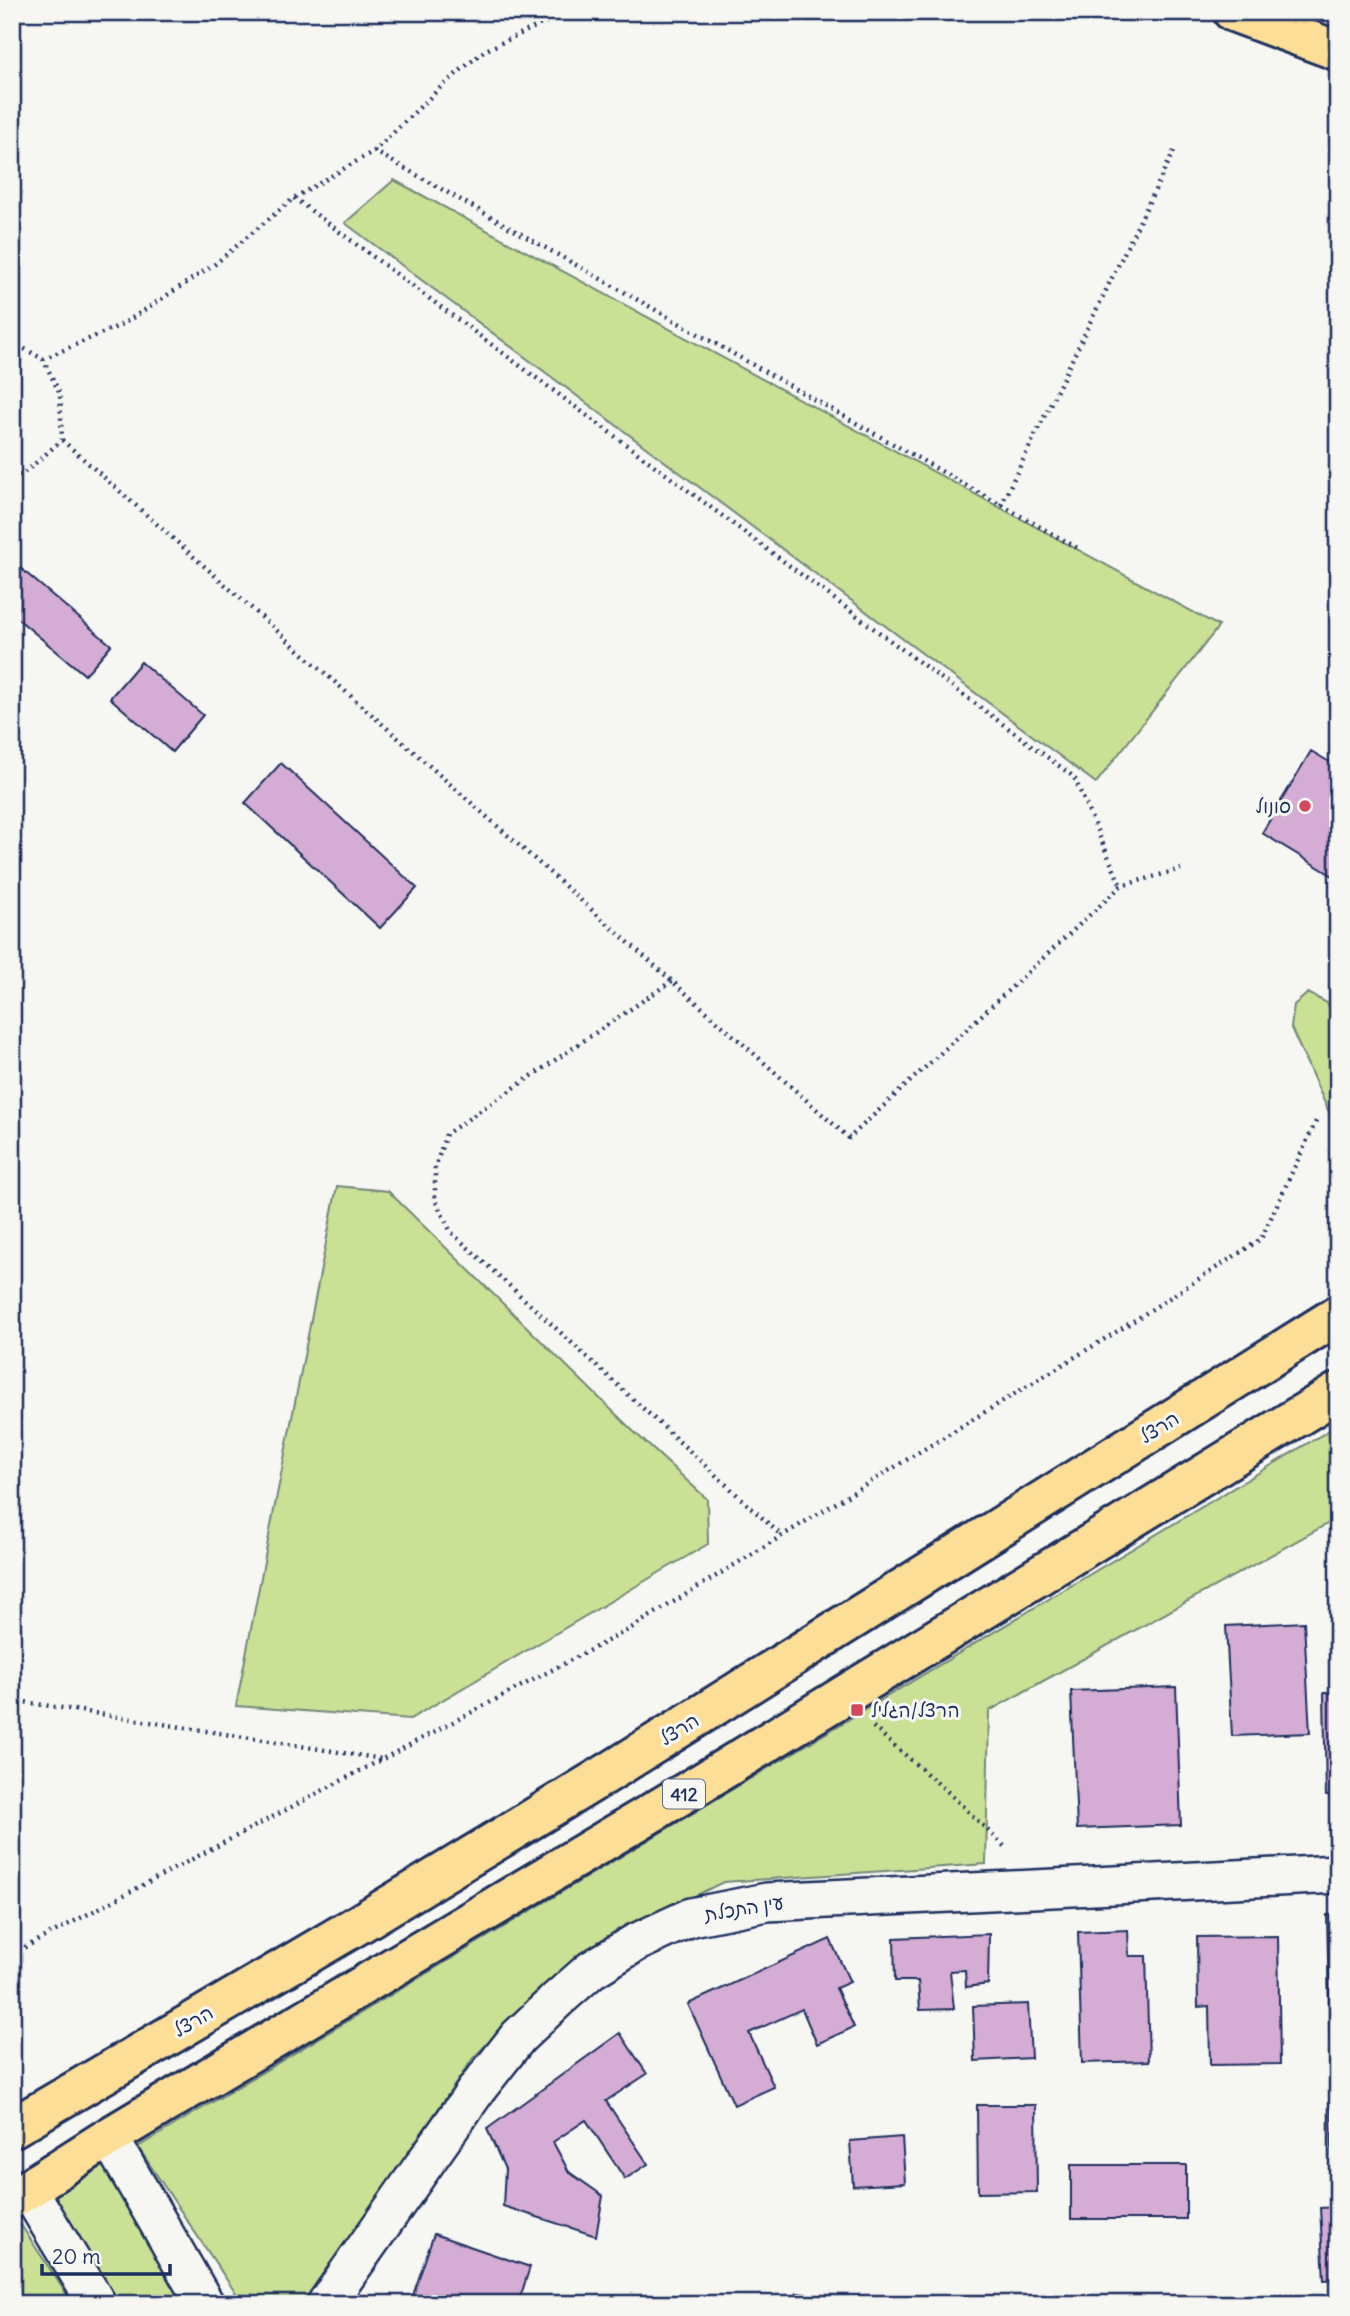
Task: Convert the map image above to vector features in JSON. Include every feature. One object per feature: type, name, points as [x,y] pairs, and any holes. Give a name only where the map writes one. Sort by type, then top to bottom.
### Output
[{"type":"main road","points":[[1233,12],[1338,51]]},
{"type":"main road","name":"הרצל","points":[[12,2128],[359,1924],[623,1763],[1338,1315]]},
{"type":"main road","name":"412","points":[[20,2194],[108,2137],[698,1786],[1338,1392]]},
{"type":"street","name":"עין התכלת","points":[[326,2304],[477,2089],[517,2037],[591,1970],[635,1943],[691,1917],[767,1902],[1338,1874]]},
{"type":"street","points":[[108,2137],[205,2304]]},
{"type":"street","points":[[20,2194],[97,2304]]},
{"type":"path","points":[[43,359],[123,324],[215,264],[294,198],[374,151],[443,85],[484,51],[567,12]]},
{"type":"path","points":[[1001,505],[1175,149]]},
{"type":"path","points":[[374,151],[1081,550]]},
{"type":"path","points":[[294,198],[1074,777],[1121,886]]},
{"type":"path","points":[[12,342],[43,359],[60,394],[62,440],[849,1138],[1121,886],[1181,869]]},
{"type":"path","points":[[12,477],[24,473],[62,440]]},
{"type":"path","points":[[671,981],[446,1133],[435,1168],[435,1200],[451,1232],[782,1536]]},
{"type":"path","points":[[12,1954],[626,1631],[1121,1329],[1261,1239],[1318,1117]]},
{"type":"path","points":[[841,1698],[949,1793],[1047,1888]]},
{"type":"path","points":[[12,1700],[383,1759]]},
{"type":"green space","points":[[394,180],[1219,626],[1096,783],[345,223]]},
{"type":"green space","points":[[1308,993],[1327,1003],[1338,1020],[1338,1132],[1291,1028],[1294,1005]]},
{"type":"green space","points":[[337,1186],[388,1191],[632,1430],[707,1499],[708,1544],[410,1719],[236,1706]]},
{"type":"green space","points":[[1338,1425],[1338,1518],[989,1711],[986,1864],[723,1882],[634,1926],[510,2021],[474,2057],[304,2304],[243,2304],[138,2147]]},
{"type":"green space","points":[[111,2160],[194,2304],[114,2304],[41,2195]]},
{"type":"green space","points":[[21,2225],[73,2304],[12,2304],[12,2230]]},
{"type":"building","points":[[12,561],[111,645],[85,675],[12,614]]},
{"type":"building","points":[[141,662],[203,715],[172,752],[110,698]]},
{"type":"building","points":[[1311,751],[1338,767],[1338,879],[1262,833]]},
{"type":"building","points":[[281,763],[417,888],[380,928],[245,803]]},
{"type":"building","points":[[1304,1622],[1310,1733],[1232,1736],[1226,1626]]},
{"type":"building","points":[[1176,1687],[1181,1825],[1077,1829],[1071,1691]]},
{"type":"building","points":[[1324,1693],[1338,1693],[1338,1795],[1326,1796]]},
{"type":"building","points":[[1327,1915],[1338,1915],[1338,2040],[1330,2040]]},
{"type":"building","points":[[1128,1930],[1129,1956],[1146,1956],[1149,2061],[1082,2063],[1078,1932]]},
{"type":"building","points":[[989,1934],[988,1984],[966,1987],[965,1970],[950,1971],[954,2009],[920,2010],[918,1981],[895,1981],[894,1938]]},
{"type":"building","points":[[1278,1936],[1280,2064],[1210,2065],[1209,2006],[1198,2007],[1197,1937]]},
{"type":"building","points":[[830,1939],[850,1982],[836,1988],[854,2027],[817,2044],[802,2009],[749,2033],[774,2087],[734,2105],[688,2004]]},
{"type":"building","points":[[1028,2004],[1031,2058],[975,2061],[973,2006]]},
{"type":"building","points":[[620,2033],[647,2074],[606,2101],[648,2164],[625,2179],[586,2120],[553,2142],[569,2172],[603,2196],[596,2236],[503,2206],[505,2169],[487,2129]]},
{"type":"building","points":[[1330,2078],[1338,2078],[1338,2166],[1332,2166]]},
{"type":"building","points":[[977,2105],[1036,2105],[1037,2192],[978,2193]]},
{"type":"building","points":[[902,2137],[905,2183],[853,2186],[850,2141]]},
{"type":"building","points":[[1071,2165],[1186,2165],[1186,2219],[1071,2219]]},
{"type":"building","points":[[1338,2207],[1338,2279],[1324,2280],[1320,2208]]},
{"type":"building","points":[[434,2234],[530,2267],[518,2304],[410,2304]]},
{"type":"building","points":[[796,2293],[857,2301],[857,2304],[795,2304]]},
{"type":"place","name":"סונול","points":[[1305,806]]},
{"type":"place","name":"הרצל/הגליל","points":[[857,1710]]}]
